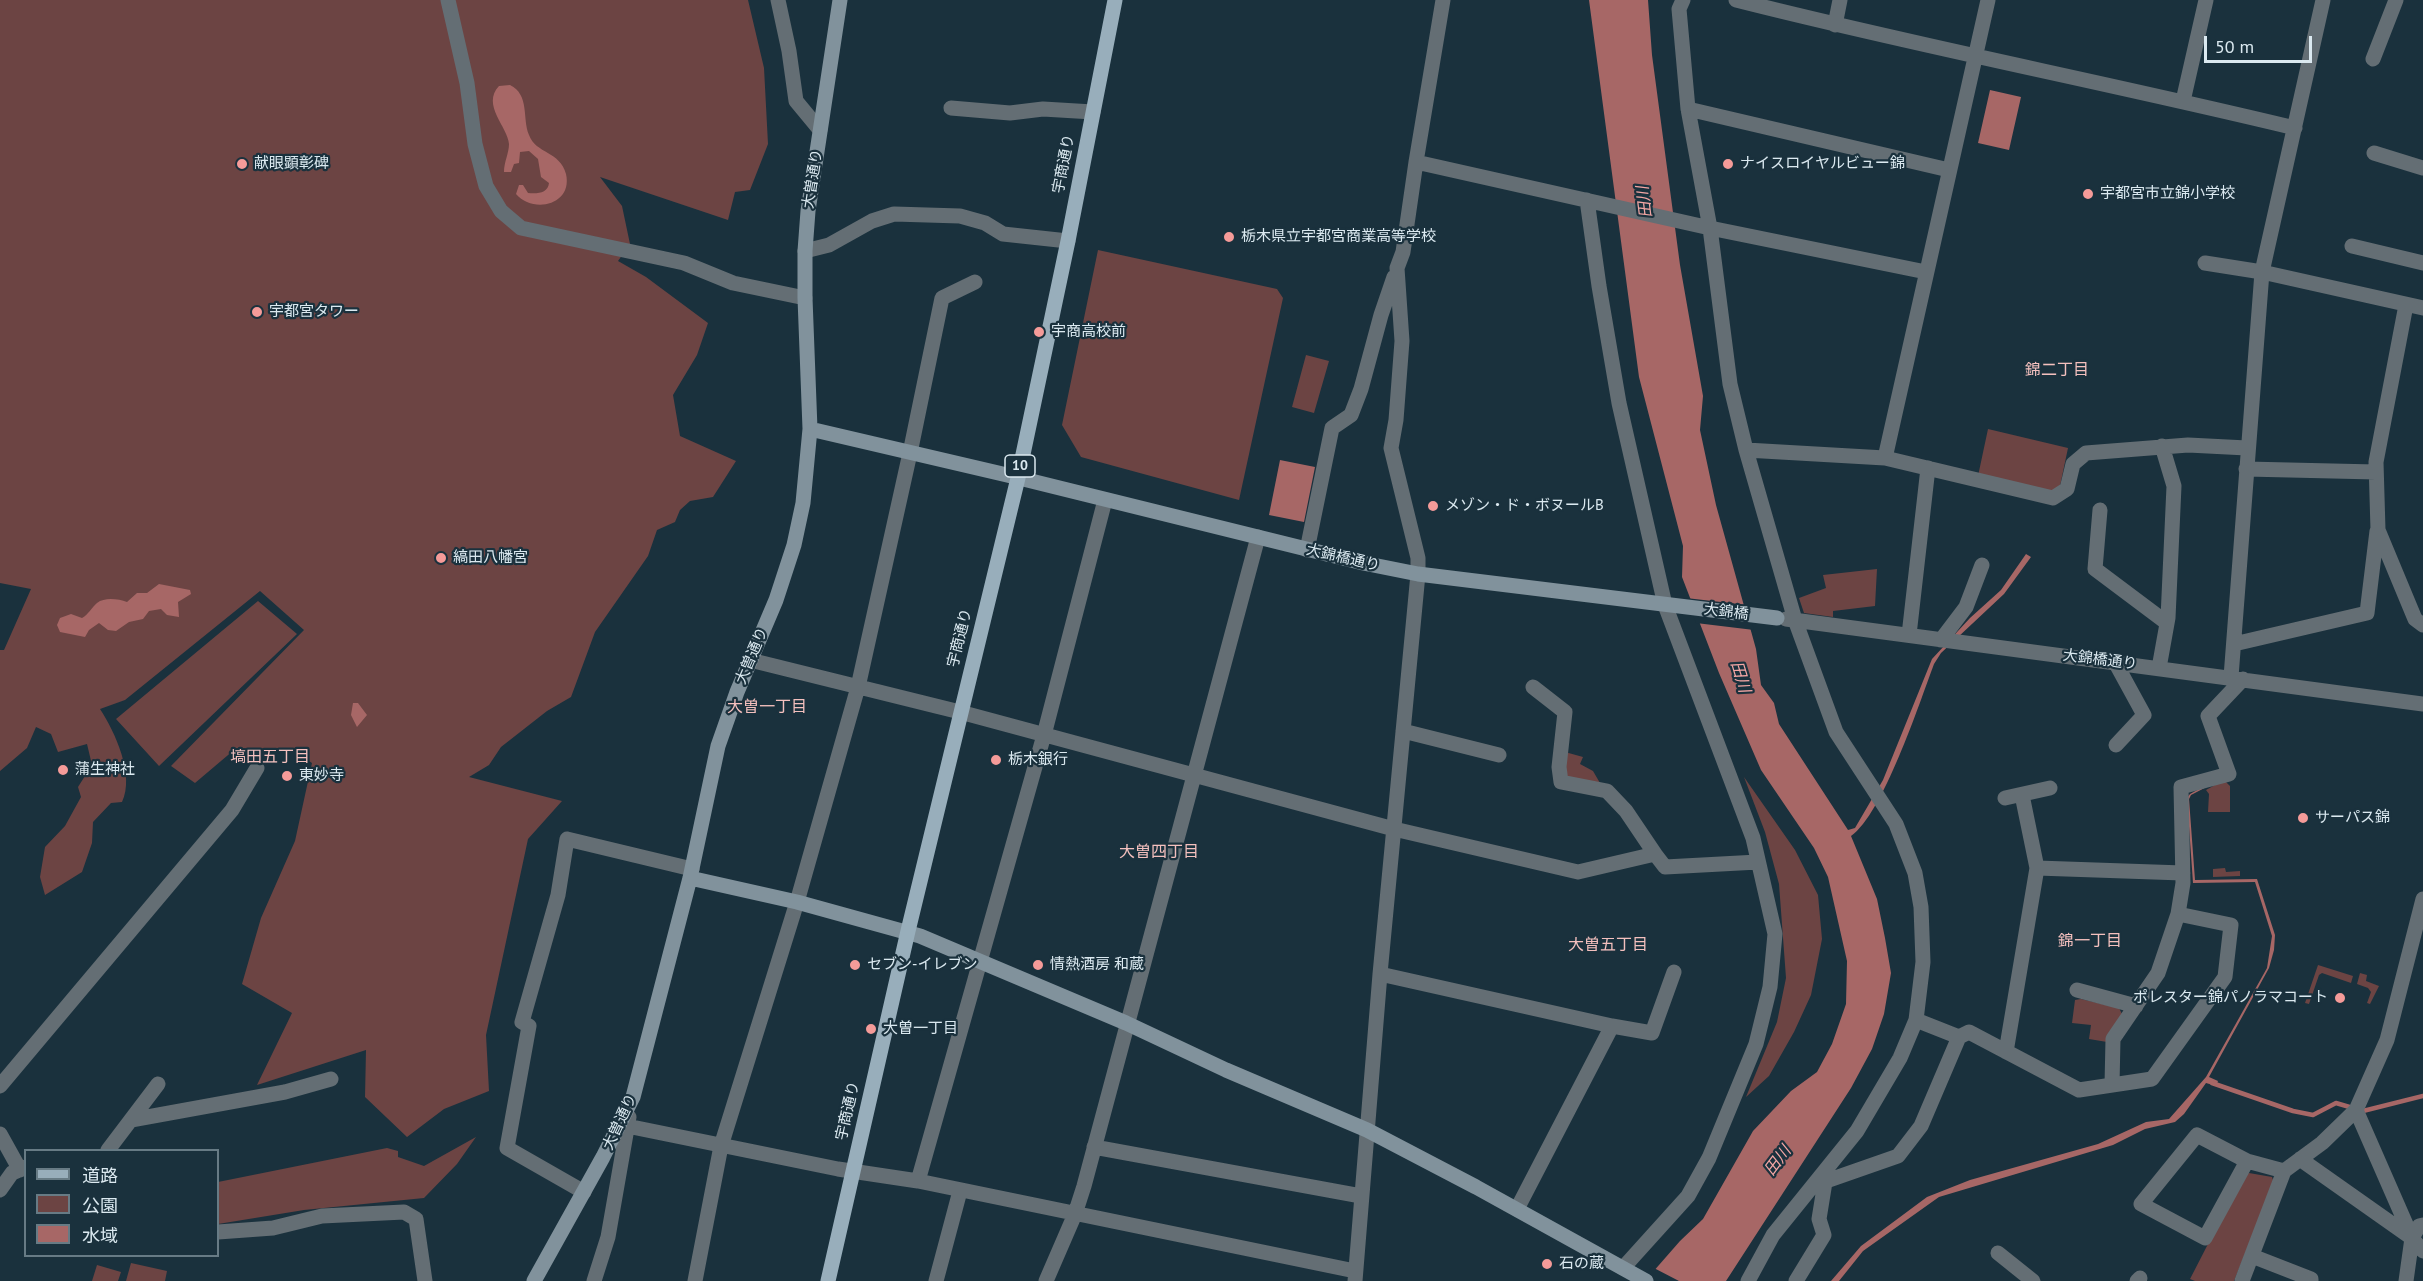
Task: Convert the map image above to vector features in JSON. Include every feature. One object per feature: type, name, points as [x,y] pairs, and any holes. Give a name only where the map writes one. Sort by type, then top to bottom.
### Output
[{"type":"main road","name":"宇商通り","points":[[828,1281],[908,931],[1018,478],[1068,241],[1115,0]]},
{"type":"street","points":[[448,0],[467,83],[475,144],[486,186],[501,211],[521,228],[684,263],[733,283],[805,298]]},
{"type":"street","points":[[778,0],[796,100],[820,130]]},
{"type":"street","name":"大曽通り","points":[[534,1281],[584,1192],[633,1097],[691,873],[718,746],[750,660],[776,600],[794,545],[803,503],[810,429],[804,251],[840,0]]},
{"type":"street","points":[[1307,550],[1332,428],[1351,415],[1361,389],[1381,315],[1403,252],[1442,0]]},
{"type":"street","points":[[1683,0],[1678,9],[1688,109],[1704,226],[1730,384],[1746,450],[1795,620],[1836,732],[1896,824],[1915,873],[1921,907],[1923,962],[1916,1020],[1900,1058],[1857,1131],[1820,1183],[1773,1235],[1748,1281]]},
{"type":"street","points":[[1736,0],[1835,25],[2183,101],[2295,128]]},
{"type":"street","points":[[1835,25],[1840,0]]},
{"type":"street","points":[[1885,458],[1988,0]]},
{"type":"street","points":[[2183,101],[2206,0]]},
{"type":"street","points":[[2112,1085],[2113,1039],[2158,973],[2178,914],[2183,873],[2181,787],[2229,774],[2208,716],[2237,678],[2234,644],[2262,272],[2323,0]]},
{"type":"street","points":[[2373,59],[2396,0]]},
{"type":"street","points":[[951,108],[1010,113],[1043,109],[1093,112]]},
{"type":"street","points":[[1688,109],[1949,170]]},
{"type":"street","points":[[2374,153],[2423,168]]},
{"type":"street","points":[[1416,162],[1704,226],[1926,272]]},
{"type":"street","points":[[1594,202],[1599,286],[1619,403],[1670,605],[1753,838],[1775,934],[1770,987],[1756,1044],[1709,1158],[1688,1196],[1626,1270]]},
{"type":"street","points":[[804,251],[829,245],[872,222],[894,214],[960,216],[985,223],[1003,234],[1068,241]]},
{"type":"street","points":[[2352,246],[2423,263]]},
{"type":"street","points":[[2205,263],[2262,272],[2423,308]]},
{"type":"street","points":[[627,1126],[852,1171],[918,1181],[1355,1276],[1380,974],[1418,574],[1418,558],[1391,448],[1396,420],[1402,341],[1397,268]]},
{"type":"street","points":[[695,1281],[721,1146],[797,902],[858,687],[942,298],[975,282]]},
{"type":"street","points":[[2234,644],[2367,613],[2378,530],[2376,462],[2406,304]]},
{"type":"street","name":"大錦橋通り","points":[[810,429],[1307,550],[1418,574],[1670,605]]},
{"type":"street","points":[[1746,450],[1885,458],[2053,498],[2067,489],[2073,464],[2086,453],[2162,446],[2247,448]]},
{"type":"street","points":[[2159,668],[2167,623],[2174,486],[2162,446]]},
{"type":"street","points":[[1909,635],[1928,468]]},
{"type":"street","points":[[2246,469],[2376,472]]},
{"type":"street","points":[[918,1181],[1044,735],[1105,500]]},
{"type":"street","points":[[2100,510],[2095,569],[2167,623]]},
{"type":"street","points":[[2378,530],[2415,619],[2423,625]]},
{"type":"street","points":[[1046,1281],[1075,1214],[1258,537]]},
{"type":"street","points":[[1941,640],[1966,607],[1982,565]]},
{"type":"street","name":"大錦橋","points":[[1670,605],[1777,618]]},
{"type":"street","name":"大錦橋通り","points":[[1777,618],[2423,704]]},
{"type":"street","points":[[750,660],[960,712],[1394,829],[1578,872],[1655,854]]},
{"type":"street","points":[[2115,662],[2144,715],[2116,745]]},
{"type":"street","points":[[1533,687],[1565,712],[1559,767],[1561,782],[1607,791],[1626,811],[1665,867],[1758,862]]},
{"type":"street","points":[[1403,731],[1499,755]]},
{"type":"street","points":[[0,1086],[232,810],[256,768]]},
{"type":"street","points":[[2005,798],[2050,788]]},
{"type":"street","points":[[2006,1052],[2037,868],[2022,795]]},
{"type":"street","points":[[584,1192],[507,1148],[529,1026],[522,1022],[558,895],[567,839],[908,931],[1126,1023],[1226,1070],[1367,1130],[1517,1209],[1646,1281]]},
{"type":"street","points":[[2037,868],[2183,873]]},
{"type":"street","points":[[2242,1281],[2284,1171],[2322,1143],[2356,1110],[2387,1040],[2423,899]]},
{"type":"street","points":[[1820,1183],[1898,1156],[1921,1126],[1959,1037],[1969,1032],[2079,1090],[2152,1079],[2225,977],[2231,924],[2178,914]]},
{"type":"street","points":[[1380,974],[1652,1033],[1674,972]]},
{"type":"street","points":[[2077,990],[2136,1006]]},
{"type":"street","points":[[1916,1020],[1959,1037]]},
{"type":"street","points":[[1517,1209],[1612,1026]]},
{"type":"street","points":[[131,1120],[285,1092],[331,1079]]},
{"type":"street","points":[[109,1149],[158,1084]]},
{"type":"street","points":[[594,1281],[608,1237],[633,1097]]},
{"type":"street","points":[[2356,1110],[2412,1238]]},
{"type":"street","points":[[0,1134],[23,1169],[12,1173],[0,1190]]},
{"type":"street","points":[[2247,1161],[2205,1238],[2141,1204],[2197,1135],[2247,1161],[2284,1171]]},
{"type":"street","points":[[1094,1147],[1361,1196]]},
{"type":"street","points":[[2300,1159],[2412,1238],[2423,1251]]},
{"type":"street","points":[[1796,1281],[1824,1235],[1819,1219],[1820,1183]]},
{"type":"street","points":[[936,1281],[960,1191]]},
{"type":"street","points":[[219,1232],[273,1228],[322,1216],[404,1212],[416,1219],[425,1281]]},
{"type":"street","points":[[2406,1281],[2412,1238],[2419,1226],[2423,1225]]},
{"type":"street","points":[[1998,1253],[2033,1281]]},
{"type":"street","points":[[2252,1256],[2311,1279],[2311,1281]]},
{"type":"green space","points":[[0,0],[748,0],[764,68],[768,144],[750,190],[735,192],[728,220],[600,177],[622,206],[630,244],[618,261],[646,277],[708,323],[697,355],[673,395],[680,436],[736,461],[713,497],[690,501],[680,510],[675,522],[657,530],[648,556],[595,632],[571,697],[547,711],[501,747],[489,765],[469,777],[562,801],[528,839],[486,1035],[489,1091],[444,1109],[407,1137],[365,1097],[366,1050],[257,1085],[292,1013],[242,984],[261,918],[295,841],[312,763],[289,748],[234,750],[195,783],[171,766],[304,630],[260,591],[125,700],[100,709],[112,729],[122,754],[126,779],[122,802],[111,803],[93,822],[92,843],[82,872],[45,895],[40,877],[45,847],[65,826],[81,797],[78,787],[92,765],[87,744],[58,752],[51,734],[36,727],[27,748],[0,771],[0,650],[4,650],[31,589],[0,583]]},
{"type":"green space","points":[[1098,250],[1277,289],[1283,298],[1239,500],[1081,457],[1062,425]]},
{"type":"green space","points":[[1306,355],[1329,361],[1314,413],[1292,407]]},
{"type":"green space","points":[[1988,429],[2068,448],[2060,486],[2053,493],[1978,476]]},
{"type":"green space","points":[[1877,569],[1875,606],[1833,611],[1833,617],[1804,613],[1799,598],[1826,588],[1823,575]]},
{"type":"green space","points":[[258,601],[297,634],[159,766],[116,719]]},
{"type":"green space","points":[[1565,752],[1583,757],[1580,764],[1593,771],[1600,783],[1573,779],[1565,775]]},
{"type":"green space","points":[[1744,777],[1795,850],[1818,895],[1822,939],[1811,995],[1794,1032],[1769,1076],[1746,1097],[1777,1022],[1786,978],[1779,884],[1765,832]]},
{"type":"green space","points":[[2224,780],[2230,786],[2230,812],[2208,812],[2209,794],[2206,790]]},
{"type":"green space","points":[[2225,868],[2226,872],[2240,871],[2240,876],[2213,877],[2213,869]]},
{"type":"green space","points":[[2318,965],[2353,976],[2351,983],[2322,973],[2319,975],[2309,1004],[2305,1003]]},
{"type":"green space","points":[[2360,973],[2367,975],[2366,981],[2379,986],[2370,1004],[2367,1003],[2371,992],[2368,988],[2357,984]]},
{"type":"green space","points":[[2081,999],[2119,1008],[2122,1014],[2107,1042],[2089,1039],[2091,1025],[2072,1023],[2075,1000]]},
{"type":"green space","points":[[476,1137],[457,1164],[424,1198],[304,1210],[219,1224],[219,1182],[387,1148],[398,1151],[398,1157],[424,1166]]},
{"type":"green space","points":[[2249,1173],[2272,1177],[2274,1183],[2234,1281],[2190,1279],[2243,1176]]},
{"type":"green space","points":[[131,1263],[167,1271],[165,1281],[126,1281]]},
{"type":"green space","points":[[97,1265],[121,1272],[118,1281],[92,1281]]},
{"type":"water","name":"田川","points":[[1589,0],[1648,0],[1652,55],[1680,265],[1703,396],[1700,430],[1716,505],[1756,649],[1761,685],[1774,703],[1779,724],[1848,830],[1855,828],[1883,780],[1932,659],[1970,618],[2001,590],[2026,554],[2031,557],[2004,594],[1941,653],[1934,664],[1910,730],[1887,782],[1863,824],[1851,836],[1877,899],[1885,938],[1891,973],[1884,1014],[1872,1049],[1851,1088],[1726,1281],[1645,1281],[1703,1219],[1753,1131],[1791,1091],[1817,1072],[1832,1044],[1846,1004],[1847,961],[1828,877],[1814,848],[1761,770],[1719,673],[1682,577],[1683,546],[1639,377]]},
{"type":"water","points":[[510,85],[516,89],[523,101],[527,128],[532,141],[559,161],[566,174],[567,185],[564,193],[550,203],[532,204],[516,194],[519,185],[523,185],[528,193],[532,193],[542,192],[547,189],[549,183],[541,177],[538,159],[529,151],[520,152],[519,163],[514,164],[511,172],[504,172],[508,137],[497,116],[493,101],[494,93],[499,86]]},
{"type":"water","points":[[1990,90],[2021,97],[2009,150],[1978,143]]},
{"type":"water","points":[[1280,460],[1315,467],[1304,522],[1269,515]]},
{"type":"water","points":[[159,584],[190,590],[191,594],[178,602],[179,617],[167,615],[161,609],[149,611],[143,619],[129,622],[116,631],[108,630],[99,623],[89,630],[85,637],[60,632],[57,625],[60,618],[71,614],[82,618],[100,601],[112,599],[127,602],[137,593],[147,593]]},
{"type":"water","points":[[353,703],[358,703],[367,715],[357,727],[351,715]]},
{"type":"water","points":[[2217,779],[2218,781],[2191,795],[2189,799],[2195,880],[2257,879],[2275,935],[2269,968],[2209,1077],[2218,1081],[2216,1086],[2206,1083],[2184,1114],[2175,1122],[2145,1129],[2113,1145],[1939,1197],[1863,1251],[1839,1281],[1831,1281],[1861,1246],[1927,1197],[1970,1180],[2098,1144],[2146,1122],[2169,1119],[2206,1077],[2267,968],[2272,936],[2255,882],[2193,883],[2187,798],[2190,794]]},
{"type":"pier","points":[[1686,598],[1747,605],[1754,630],[1696,623]]},
{"type":"pier","points":[[1652,1267],[1679,1281],[1642,1281]]},
{"type":"waterway","points":[[2212,1083],[2293,1111],[2313,1115],[2336,1103],[2363,1111],[2423,1096]]},
{"type":"place","name":"献眼顕彰碑","points":[[242,164]]},
{"type":"place","name":"ナイスロイヤルビュー錦","points":[[1728,164]]},
{"type":"place","name":"宇都宮市立錦小学校","points":[[2088,194]]},
{"type":"place","name":"栃木県立宇都宮商業高等学校","points":[[1229,237]]},
{"type":"place","name":"宇都宮タワー","points":[[257,312]]},
{"type":"place","name":"宇商高校前","points":[[1039,332]]},
{"type":"place","name":"メゾン・ド・ボヌールB","points":[[1433,506]]},
{"type":"place","name":"縞田八幡宮","points":[[441,558]]},
{"type":"place","name":"栃木銀行","points":[[996,760]]},
{"type":"place","name":"蒲生神社","points":[[63,770]]},
{"type":"place","name":"東妙寺","points":[[287,776]]},
{"type":"place","name":"サーパス錦","points":[[2303,818]]},
{"type":"place","name":"セブン-イレブン","points":[[855,965]]},
{"type":"place","name":"情熱酒房 和蔵","points":[[1038,965]]},
{"type":"place","name":"ポレスター錦パノラマコート","points":[[2340,998]]},
{"type":"place","name":"大曽一丁目","points":[[871,1029]]},
{"type":"place","name":"石の蔵","points":[[1547,1264]]},
{"type":"district","name":"錦二丁目","points":[[2057,370]]},
{"type":"district","name":"大曽一丁目","points":[[767,707]]},
{"type":"district","name":"塙田五丁目","points":[[270,757]]},
{"type":"district","name":"大曽四丁目","points":[[1159,852]]},
{"type":"district","name":"錦一丁目","points":[[2090,941]]},
{"type":"district","name":"大曽五丁目","points":[[1608,945]]}]
